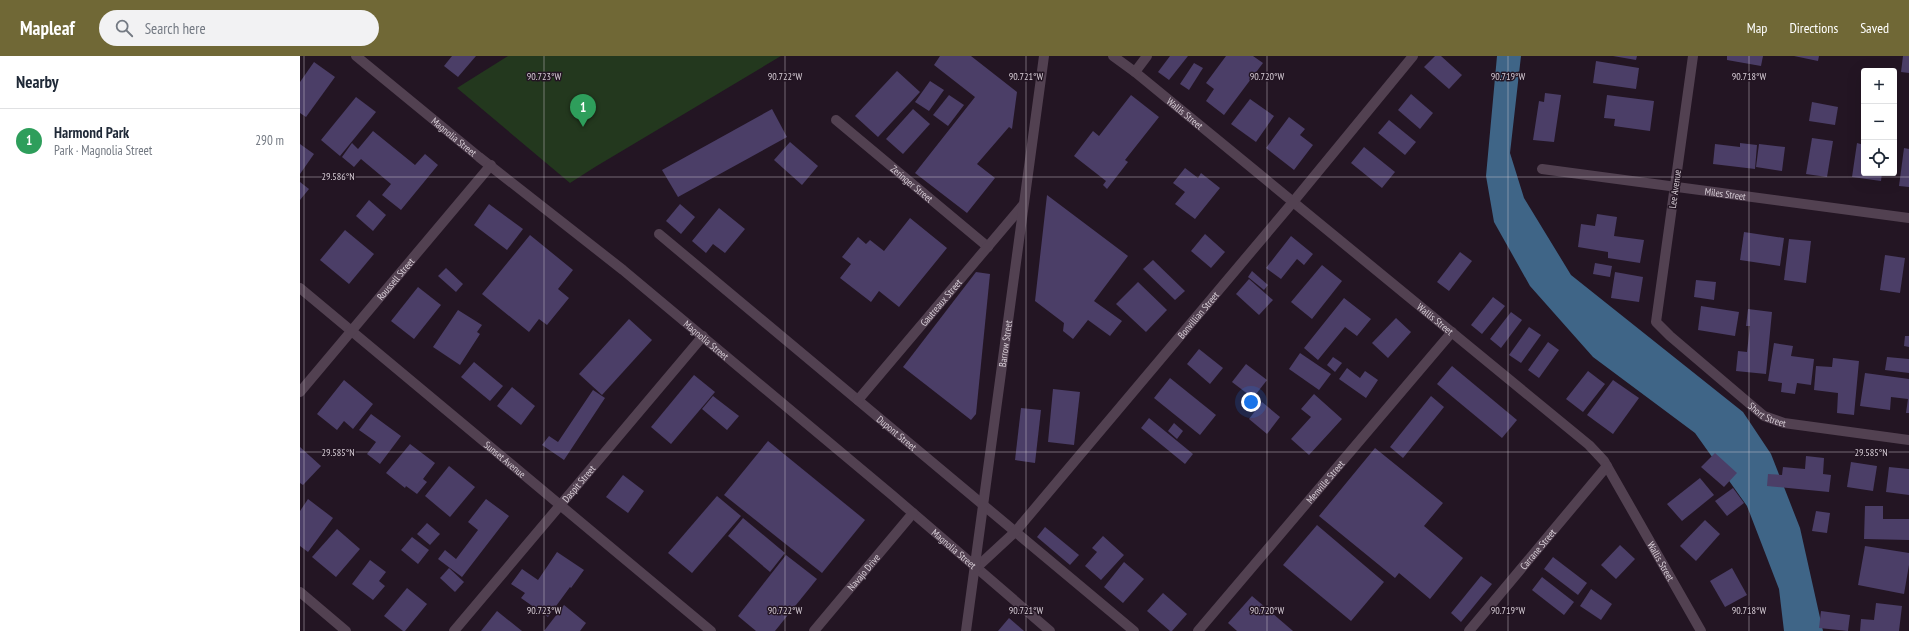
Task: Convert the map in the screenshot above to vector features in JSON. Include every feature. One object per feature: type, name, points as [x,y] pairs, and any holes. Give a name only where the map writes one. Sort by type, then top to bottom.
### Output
[{"type":"street","name":"Magnolia Street","points":[[356,56],[703,336],[1050,631]]},
{"type":"street","name":"Barrow Street","points":[[966,631],[976,568],[1023,205],[1044,56]]},
{"type":"street","name":"Wallis Street","points":[[1113,56],[1135,72],[1589,445],[1607,466],[1701,631]]},
{"type":"street","points":[[1135,72],[1147,56]]},
{"type":"street","name":"Bonvillian Street","points":[[976,568],[1015,532],[1293,202],[1413,56]]},
{"type":"street","name":"Lee Avenue","points":[[1656,322],[1676,188],[1693,56]]},
{"type":"street","name":"Zeringer Street","points":[[836,120],[988,246]]},
{"type":"street","name":"Roussell Street","points":[[300,392],[491,166]]},
{"type":"street","name":"Miles Street","points":[[1542,169],[1909,218]]},
{"type":"street","name":"Gautreaux Street","points":[[858,400],[1023,205]]},
{"type":"street","name":"Dupont Street","points":[[659,234],[1134,631]]},
{"type":"street","name":"Sunset Avenue","points":[[300,288],[711,631]]},
{"type":"street","name":"Short Street","points":[[1656,322],[1670,336],[1764,416],[1784,423],[1909,440]]},
{"type":"street","name":"Menville Street","points":[[1198,631],[1452,332]]},
{"type":"street","name":"Daspit Street","points":[[454,631],[703,336]]},
{"type":"street","name":"Carrane Street","points":[[1469,631],[1607,466]]},
{"type":"street","name":"Navajo Drive","points":[[814,631],[913,513]]},
{"type":"street","points":[[300,592],[346,631]]},
{"type":"green space","points":[[508,56],[781,56],[570,183],[457,88]]},
{"type":"water","points":[[1497,56],[1521,56],[1510,153],[1524,198],[1571,275],[1743,412],[1771,454],[1800,528],[1823,631],[1784,631],[1779,589],[1747,506],[1695,433],[1593,357],[1530,286],[1494,222],[1486,176]]},
{"type":"building","points":[[452,56],[476,56],[458,77],[444,66]]},
{"type":"building","points":[[940,56],[971,56],[1017,92],[1012,129],[1009,127],[977,164],[995,178],[967,213],[915,173],[975,97],[934,65]]},
{"type":"building","points":[[1170,56],[1188,56],[1169,80],[1158,72]]},
{"type":"building","points":[[1226,56],[1253,56],[1263,63],[1224,115],[1206,101],[1214,89],[1206,83]]},
{"type":"building","points":[[1435,56],[1441,56],[1462,75],[1449,89],[1424,67]]},
{"type":"building","points":[[1613,56],[1637,56],[1636,60]]},
{"type":"building","points":[[1727,56],[1763,56],[1761,66],[1727,60]]},
{"type":"building","points":[[1794,56],[1819,56],[1818,61]]},
{"type":"building","points":[[1903,56],[1909,56],[1909,73],[1901,72]]},
{"type":"building","points":[[1596,61],[1639,68],[1636,89],[1593,83]]},
{"type":"building","points":[[314,62],[335,77],[306,117],[300,113],[300,82]]},
{"type":"building","points":[[1194,63],[1203,68],[1189,90],[1180,84]]},
{"type":"building","points":[[897,71],[920,92],[878,137],[855,116]]},
{"type":"building","points":[[930,81],[944,90],[929,111],[915,102]]},
{"type":"building","points":[[1545,93],[1561,95],[1554,142],[1533,140],[1539,101],[1544,102]]},
{"type":"building","points":[[1411,94],[1433,113],[1420,129],[1398,110]]},
{"type":"building","points":[[949,95],[964,105],[948,126],[933,115]]},
{"type":"building","points":[[1131,95],[1159,117],[1125,160],[1128,162],[1107,189],[1103,185],[1106,181],[1074,156],[1093,131],[1099,136]]},
{"type":"building","points":[[1607,95],[1654,101],[1650,131],[1614,126],[1615,119],[1604,118]]},
{"type":"building","points":[[356,97],[376,112],[340,156],[321,140]]},
{"type":"building","points":[[1250,99],[1274,116],[1256,142],[1231,124]]},
{"type":"building","points":[[1812,102],[1838,107],[1835,125],[1809,121]]},
{"type":"building","points":[[772,109],[787,137],[678,197],[662,170]]},
{"type":"building","points":[[913,109],[930,124],[903,154],[886,139]]},
{"type":"building","points":[[1289,117],[1305,129],[1300,135],[1313,145],[1294,170],[1266,148]]},
{"type":"building","points":[[1389,120],[1416,142],[1405,155],[1378,133]]},
{"type":"building","points":[[373,131],[415,165],[425,154],[438,165],[401,210],[382,195],[391,184],[361,159],[354,167],[342,157],[352,143],[358,149]]},
{"type":"building","points":[[1812,138],[1833,141],[1827,177],[1806,174]]},
{"type":"building","points":[[790,142],[818,166],[802,185],[774,160]]},
{"type":"building","points":[[1740,143],[1757,145],[1755,169],[1713,164],[1715,144],[1740,147]]},
{"type":"building","points":[[1857,143],[1861,144],[1861,176],[1882,176],[1881,181],[1852,177]]},
{"type":"building","points":[[300,144],[314,154],[300,174]]},
{"type":"building","points":[[1759,144],[1785,147],[1782,171],[1756,167]]},
{"type":"building","points":[[1364,147],[1395,172],[1382,188],[1351,163]]},
{"type":"building","points":[[1904,148],[1909,149],[1909,187],[1899,186]]},
{"type":"building","points":[[1185,168],[1198,178],[1201,173],[1220,188],[1195,219],[1175,204],[1185,192],[1173,183]]},
{"type":"building","points":[[300,182],[309,189],[300,200]]},
{"type":"building","points":[[1047,195],[1128,256],[1094,301],[1122,321],[1110,336],[1088,320],[1073,339],[1063,331],[1064,323],[1035,301]]},
{"type":"building","points":[[369,200],[386,215],[373,231],[356,216]]},
{"type":"building","points":[[489,204],[523,229],[507,250],[474,225]]},
{"type":"building","points":[[680,204],[695,217],[681,234],[666,221]]},
{"type":"building","points":[[719,208],[745,229],[725,253],[713,244],[706,253],[692,241]]},
{"type":"building","points":[[1597,214],[1617,217],[1614,236],[1644,240],[1640,263],[1608,258],[1608,252],[1578,247],[1581,224],[1595,226]]},
{"type":"building","points":[[910,218],[947,248],[899,307],[879,291],[871,302],[840,278],[851,264],[842,257],[858,237],[866,244],[870,240],[884,251]]},
{"type":"building","points":[[345,230],[374,254],[349,284],[320,260]]},
{"type":"building","points":[[1744,232],[1784,238],[1780,266],[1740,260]]},
{"type":"building","points":[[1205,234],[1225,252],[1211,268],[1191,251]]},
{"type":"building","points":[[530,235],[573,270],[558,289],[569,298],[547,325],[539,319],[529,332],[482,294]]},
{"type":"building","points":[[1291,236],[1313,254],[1304,265],[1297,259],[1281,279],[1266,268]]},
{"type":"building","points":[[1789,239],[1811,241],[1806,283],[1784,280]]},
{"type":"building","points":[[1460,252],[1472,261],[1449,291],[1437,282]]},
{"type":"building","points":[[1885,255],[1905,258],[1900,293],[1880,290]]},
{"type":"building","points":[[1153,260],[1185,291],[1175,300],[1143,269]]},
{"type":"building","points":[[1595,263],[1612,266],[1610,277],[1593,274]]},
{"type":"building","points":[[1322,265],[1342,281],[1312,319],[1291,302]]},
{"type":"building","points":[[446,268],[463,284],[456,292],[438,276]]},
{"type":"building","points":[[1252,271],[1268,285],[1264,290],[1248,277]]},
{"type":"building","points":[[976,272],[990,274],[976,414],[971,420],[903,367]]},
{"type":"building","points":[[1615,272],[1643,277],[1639,302],[1611,298]]},
{"type":"building","points":[[1249,279],[1273,300],[1259,315],[1236,294]]},
{"type":"building","points":[[1696,280],[1716,282],[1714,300],[1694,297]]},
{"type":"building","points":[[1138,282],[1167,310],[1146,332],[1116,304]]},
{"type":"building","points":[[418,287],[441,305],[414,339],[391,321]]},
{"type":"building","points":[[1493,297],[1505,306],[1482,334],[1471,325]]},
{"type":"building","points":[[1344,298],[1371,319],[1357,336],[1345,327],[1318,360],[1304,348]]},
{"type":"building","points":[[1701,306],[1739,312],[1735,336],[1698,330]]},
{"type":"building","points":[[1748,309],[1772,312],[1766,374],[1736,371],[1738,351],[1747,352],[1750,326],[1746,326]]},
{"type":"building","points":[[458,310],[482,325],[477,332],[480,334],[460,365],[433,347]]},
{"type":"building","points":[[1511,312],[1522,320],[1501,348],[1490,339]]},
{"type":"building","points":[[1396,318],[1411,332],[1388,358],[1372,343]]},
{"type":"building","points":[[629,319],[652,340],[602,395],[579,374]]},
{"type":"building","points":[[1529,327],[1541,335],[1521,363],[1509,355]]},
{"type":"building","points":[[1905,336],[1909,336],[1909,347],[1904,346]]},
{"type":"building","points":[[1548,342],[1559,350],[1539,378],[1528,370]]},
{"type":"building","points":[[1774,343],[1793,346],[1791,356],[1814,359],[1811,385],[1797,383],[1795,394],[1781,392],[1782,383],[1768,381]]},
{"type":"building","points":[[1199,349],[1223,368],[1210,384],[1187,364]]},
{"type":"building","points":[[1300,353],[1331,374],[1319,390],[1289,369]]},
{"type":"building","points":[[1333,357],[1342,363],[1335,372],[1327,365]]},
{"type":"building","points":[[1887,357],[1909,359],[1909,373],[1885,370]]},
{"type":"building","points":[[1833,358],[1859,361],[1854,415],[1837,413],[1838,393],[1814,390],[1816,366],[1832,367]]},
{"type":"building","points":[[474,362],[503,386],[490,401],[461,377]]},
{"type":"building","points":[[1246,364],[1267,380],[1253,398],[1232,382]]},
{"type":"building","points":[[1452,366],[1517,420],[1502,438],[1437,384]]},
{"type":"building","points":[[1347,368],[1360,378],[1365,371],[1378,380],[1366,398],[1339,379]]},
{"type":"building","points":[[1588,371],[1605,384],[1583,412],[1566,399]]},
{"type":"building","points":[[1865,373],[1909,379],[1909,413],[1906,413],[1908,399],[1891,397],[1890,410],[1860,406]]},
{"type":"building","points":[[694,375],[715,392],[671,444],[651,427]]},
{"type":"building","points":[[1170,378],[1216,415],[1200,435],[1154,398]]},
{"type":"building","points":[[344,380],[373,404],[353,429],[344,421],[337,430],[317,414]]},
{"type":"building","points":[[1613,380],[1639,398],[1613,434],[1587,415]]},
{"type":"building","points":[[512,387],[535,406],[521,425],[497,406]]},
{"type":"building","points":[[1053,389],[1080,392],[1074,445],[1048,442]]},
{"type":"building","points":[[593,390],[605,398],[564,460],[542,445],[549,436],[558,442]]},
{"type":"building","points":[[1314,394],[1342,419],[1309,455],[1291,439],[1311,417],[1301,409]]},
{"type":"building","points":[[713,396],[739,416],[727,430],[702,409]]},
{"type":"building","points":[[1431,396],[1444,407],[1403,458],[1390,447]]},
{"type":"building","points":[[1262,402],[1280,417],[1267,434],[1249,419]]},
{"type":"building","points":[[1021,408],[1041,410],[1035,463],[1015,460]]},
{"type":"building","points":[[371,414],[401,436],[380,464],[367,454],[376,442],[359,430]]},
{"type":"building","points":[[1149,418],[1193,454],[1185,464],[1141,428]]},
{"type":"building","points":[[1174,423],[1183,431],[1177,439],[1168,431]]},
{"type":"building","points":[[768,441],[865,520],[822,573],[724,495]]},
{"type":"building","points":[[410,444],[435,463],[423,479],[427,482],[417,494],[406,486],[405,488],[386,473]]},
{"type":"building","points":[[300,447],[321,466],[303,485],[300,483]]},
{"type":"building","points":[[1375,448],[1443,503],[1424,526],[1463,558],[1430,599],[1399,573],[1395,578],[1319,516]]},
{"type":"building","points":[[1715,453],[1737,473],[1724,487],[1701,467]]},
{"type":"building","points":[[1806,456],[1824,458],[1823,474],[1831,475],[1829,492],[1767,486],[1768,474],[1782,475],[1783,467],[1805,469]]},
{"type":"building","points":[[1851,462],[1877,466],[1873,491],[1847,487]]},
{"type":"building","points":[[449,466],[475,487],[450,517],[425,496]]},
{"type":"building","points":[[1889,467],[1909,469],[1909,495],[1886,492]]},
{"type":"building","points":[[623,475],[644,491],[628,513],[606,497]]},
{"type":"building","points":[[1700,478],[1714,495],[1682,521],[1667,504]]},
{"type":"building","points":[[1733,488],[1744,503],[1727,516],[1715,501]]},
{"type":"building","points":[[717,496],[741,516],[692,573],[668,553]]},
{"type":"building","points":[[308,499],[333,518],[308,552],[300,546],[300,511]]},
{"type":"building","points":[[486,499],[509,516],[462,577],[438,559],[445,550],[456,559],[478,530],[468,522]]},
{"type":"building","points":[[1865,506],[1883,506],[1883,519],[1909,519],[1909,540],[1864,539]]},
{"type":"building","points":[[1816,511],[1830,513],[1827,533],[1812,531]]},
{"type":"building","points":[[743,518],[785,553],[770,572],[728,536]]},
{"type":"building","points":[[1705,520],[1720,534],[1696,561],[1680,546]]},
{"type":"building","points":[[427,523],[440,534],[430,545],[417,534]]},
{"type":"building","points":[[1317,525],[1384,582],[1351,621],[1283,565]]},
{"type":"building","points":[[1045,527],[1079,555],[1070,565],[1037,537]]},
{"type":"building","points":[[337,529],[360,549],[336,577],[312,557]]},
{"type":"building","points":[[1103,536],[1124,555],[1101,580],[1085,566],[1097,552],[1092,548]]},
{"type":"building","points":[[412,537],[429,550],[418,564],[401,550]]},
{"type":"building","points":[[1620,545],[1635,559],[1616,579],[1601,565]]},
{"type":"building","points":[[1865,546],[1909,553],[1909,565],[1904,594],[1858,585]]},
{"type":"building","points":[[557,552],[584,570],[548,617],[521,598],[525,593],[511,584],[522,569],[538,580]]},
{"type":"building","points":[[786,555],[817,579],[775,631],[756,631],[738,616]]},
{"type":"building","points":[[1553,557],[1587,583],[1578,595],[1544,569]]},
{"type":"building","points":[[370,560],[386,572],[379,581],[385,586],[373,600],[352,584]]},
{"type":"building","points":[[1124,562],[1144,579],[1123,603],[1104,587]]},
{"type":"building","points":[[449,568],[464,582],[455,592],[440,578]]},
{"type":"building","points":[[1732,568],[1747,595],[1725,607],[1710,581]]},
{"type":"building","points":[[1481,576],[1492,584],[1461,622],[1451,613]]},
{"type":"building","points":[[1542,577],[1574,602],[1564,615],[1532,590]]},
{"type":"building","points":[[407,588],[427,604],[405,631],[403,631],[384,616]]},
{"type":"building","points":[[1591,589],[1612,604],[1601,620],[1580,606]]},
{"type":"building","points":[[1163,593],[1187,614],[1172,631],[1170,631],[1147,611]]},
{"type":"building","points":[[1252,596],[1293,631],[1237,631],[1228,623]]},
{"type":"building","points":[[1876,603],[1902,606],[1899,631],[1860,631],[1861,619],[1874,620]]},
{"type":"building","points":[[564,605],[586,623],[580,631],[544,631]]},
{"type":"building","points":[[497,611],[522,631],[481,631]]},
{"type":"building","points":[[1821,611],[1850,615],[1848,631],[1819,628]]},
{"type":"building","points":[[1009,618],[1024,631],[998,631]]},
{"type":"place","name":"Harmond Park","points":[[583,127]]}]
